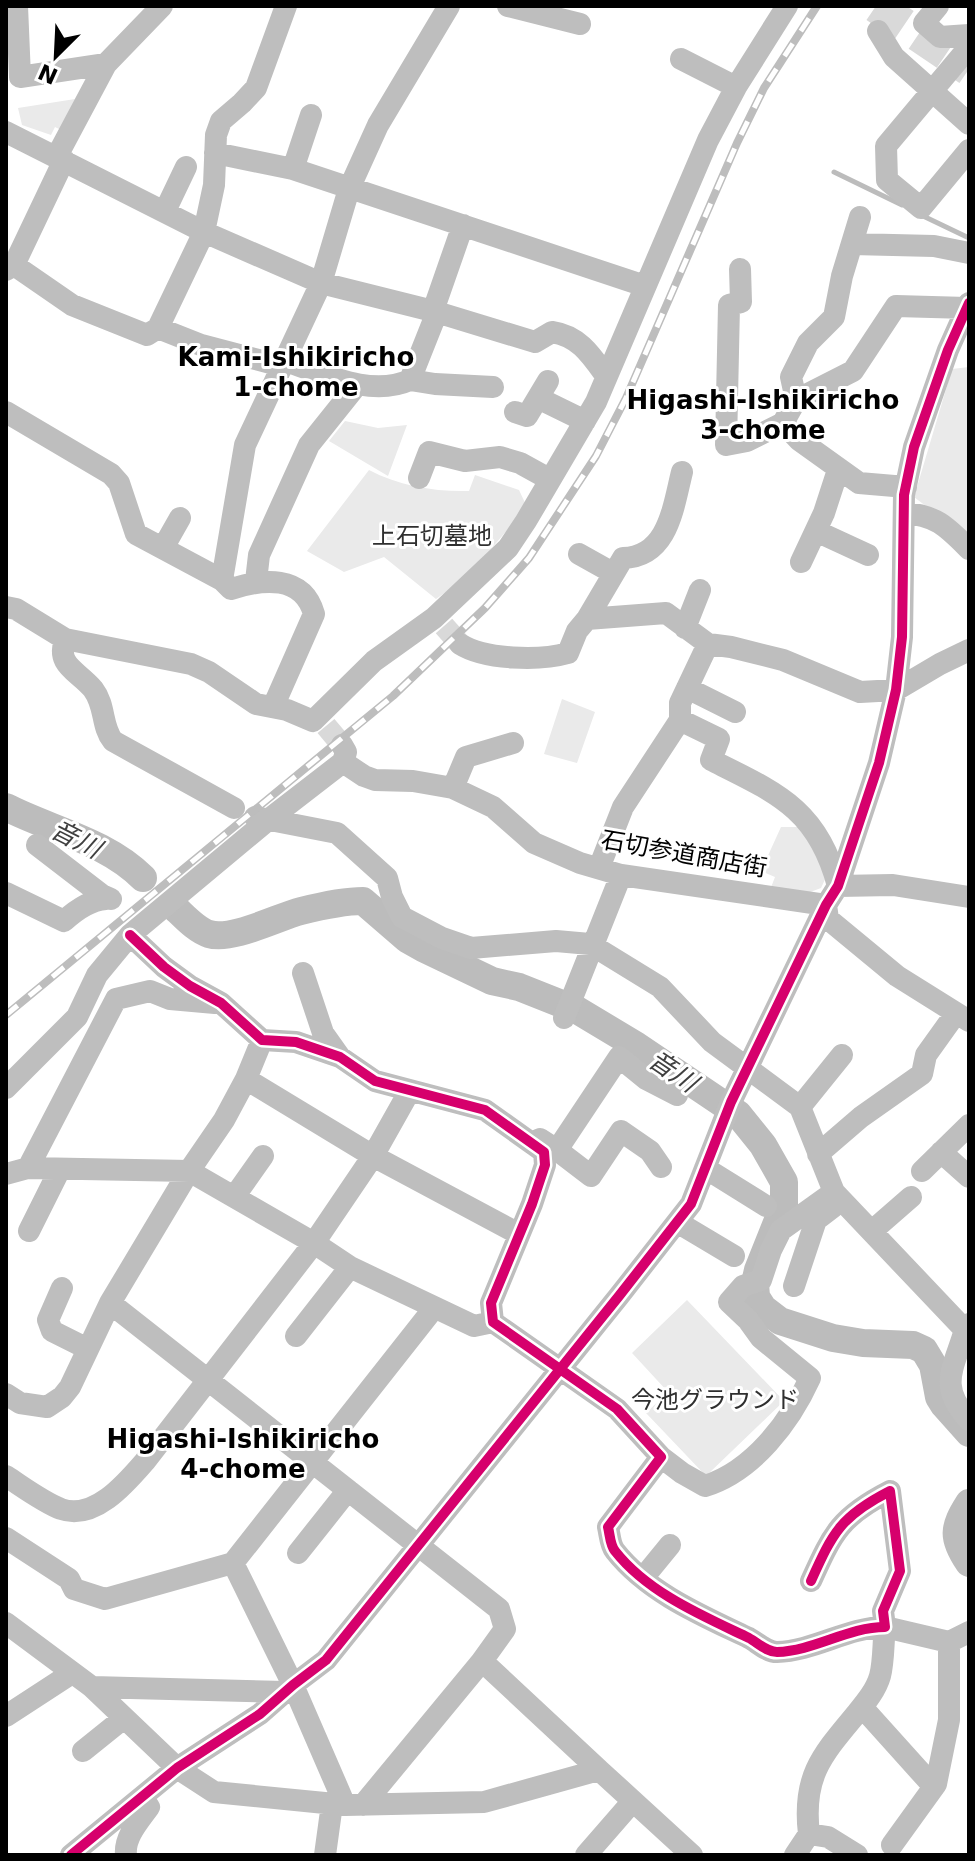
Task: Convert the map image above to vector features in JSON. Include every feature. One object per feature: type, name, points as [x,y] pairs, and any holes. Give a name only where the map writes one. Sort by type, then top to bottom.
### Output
[{"type":"street","points":[[17,6],[20,77],[106,64]]},
{"type":"street","points":[[162,6],[106,64],[10,268],[72,305],[147,335],[158,328],[204,232],[214,185],[216,135],[221,121],[256,88],[286,6]]},
{"type":"street","points":[[222,580],[245,445],[321,283],[349,189],[378,125],[449,6]]},
{"type":"street","points":[[508,6],[580,24]]},
{"type":"street","points":[[6,607],[16,609],[65,639],[191,664],[209,672],[256,704],[287,710],[313,721],[374,661],[439,622],[508,548],[585,421],[708,140],[736,87],[787,6]]},
{"type":"street","points":[[938,6],[924,23],[940,37],[969,35]]},
{"type":"street","points":[[878,31],[894,57],[969,124]]},
{"type":"street","points":[[969,47],[886,146],[887,180],[921,208],[969,150]]},
{"type":"street","points":[[681,59],[736,87]]},
{"type":"street","points":[[293,169],[311,115]]},
{"type":"street","points":[[6,132],[204,232],[321,283],[435,311],[535,342],[552,332],[569,335],[587,350],[606,376]]},
{"type":"street","points":[[215,153],[293,169],[645,286]]},
{"type":"street","points":[[165,211],[186,167]]},
{"type":"street","points":[[796,400],[791,377],[808,343],[834,317],[842,276],[860,217]]},
{"type":"street","points":[[410,380],[463,225]]},
{"type":"street","points":[[852,244],[934,246],[969,253]]},
{"type":"street","points":[[71,1855],[177,1768],[260,1714],[326,1660],[677,1222],[691,1204],[747,1068],[832,896],[879,763],[896,690],[902,637],[906,487],[918,436],[948,350],[968,306],[896,306],[853,371],[796,400],[783,423],[747,441],[726,445],[729,305],[741,302],[740,269]]},
{"type":"street","points":[[158,328],[201,345],[284,363],[357,385],[396,386],[410,380],[493,387]]},
{"type":"street","points":[[256,581],[259,555],[309,445],[357,385]]},
{"type":"street","points":[[515,412],[527,416],[543,389],[585,421]]},
{"type":"street","points":[[6,412],[111,474],[119,483],[136,534],[222,580],[231,589],[256,581],[281,583],[303,593],[310,600],[314,614],[273,707]]},
{"type":"street","points":[[783,423],[799,440],[859,483],[906,487]]},
{"type":"street","points":[[419,478],[433,442],[465,461],[500,457],[520,463],[549,479]]},
{"type":"street","points":[[801,562],[838,470]]},
{"type":"street","points":[[460,644],[467,649],[502,656],[552,658],[568,653],[577,631],[623,558],[638,557],[657,546],[669,523],[682,472]]},
{"type":"street","points":[[904,513],[923,514],[943,523],[969,549]]},
{"type":"street","points":[[163,548],[180,518]]},
{"type":"street","points":[[816,531],[868,555]]},
{"type":"street","points":[[579,554],[613,573]]},
{"type":"street","points":[[685,628],[700,590]]},
{"type":"street","points":[[587,619],[666,613],[708,644],[783,660],[860,692],[896,690],[969,650]]},
{"type":"street","points":[[65,639],[60,652],[63,660],[94,690],[104,708],[106,729],[113,741],[234,808]]},
{"type":"street","points":[[599,868],[623,807],[680,720],[680,703],[708,644]]},
{"type":"street","points":[[326,726],[345,703],[351,682]]},
{"type":"street","points":[[687,688],[735,712]]},
{"type":"street","points":[[680,720],[719,739],[711,760],[771,790],[807,819],[833,866],[828,919],[897,976],[962,1017],[926,1055],[922,1074],[861,1117],[818,1154]]},
{"type":"street","points":[[453,788],[466,757],[513,743]]},
{"type":"street","name":"石切参道商店街","points":[[262,818],[343,754],[364,776],[375,780],[413,781],[453,788],[493,807],[534,843],[553,853],[621,875],[832,896],[893,885],[969,897]]},
{"type":"street","points":[[6,1088],[77,1017],[97,975],[130,935],[262,818],[337,833],[387,878],[402,917],[442,938],[471,948],[556,941],[593,946],[669,993],[693,1025],[800,1107],[838,1196],[967,1327],[949,1383],[951,1397],[969,1420]]},
{"type":"street","points":[[6,893],[64,921],[84,906],[109,899],[37,845]]},
{"type":"street","points":[[568,1009],[621,875]]},
{"type":"street","points":[[130,935],[164,967],[221,1003],[262,1040],[296,1042],[340,1057],[375,1081],[485,1110],[591,1176],[621,1131],[650,1151],[661,1167]]},
{"type":"street","points":[[303,973],[323,1033],[340,1057]]},
{"type":"street","points":[[28,1168],[116,999],[150,991],[170,999],[221,1003]]},
{"type":"street","points":[[6,1394],[20,1403],[47,1407],[70,1387],[110,1303],[189,1171],[224,1120],[262,1040]]},
{"type":"street","points":[[800,1107],[842,1055]]},
{"type":"street","points":[[493,1322],[491,1303],[545,1165],[544,1152],[619,1057],[646,1079],[677,1095]]},
{"type":"street","points":[[246,1079],[373,1156],[519,1234]]},
{"type":"street","points":[[6,1476],[64,1510],[80,1510],[101,1503],[124,1485],[314,1243],[373,1156],[409,1092]]},
{"type":"street","points":[[922,1171],[969,1125]]},
{"type":"street","points":[[941,1152],[969,1177]]},
{"type":"street","points":[[234,1197],[263,1156]]},
{"type":"street","points":[[6,1174],[28,1168],[189,1171],[350,1267],[474,1326],[493,1322],[617,1409],[661,1457],[705,1486],[726,1479],[764,1449],[802,1396],[810,1378],[761,1338],[729,1302],[752,1283],[781,1230],[838,1196]]},
{"type":"street","points":[[705,1168],[766,1206]]},
{"type":"street","points":[[29,1231],[60,1169]]},
{"type":"street","points":[[794,1286],[816,1220],[838,1196]]},
{"type":"street","points":[[872,1231],[911,1197]]},
{"type":"street","points":[[677,1222],[734,1256]]},
{"type":"street","points":[[296,1336],[350,1267]]},
{"type":"street","points":[[62,1288],[48,1320],[52,1331],[88,1349]]},
{"type":"street","points":[[110,1303],[499,1609],[505,1629],[482,1661],[347,1805],[325,1855]]},
{"type":"street","points":[[6,1538],[69,1579],[74,1589],[105,1599],[233,1563],[434,1308]]},
{"type":"street","points":[[661,1457],[608,1527],[613,1548],[643,1578],[706,1619],[772,1652],[804,1648],[870,1627],[959,1637],[949,1720],[934,1787],[892,1845]]},
{"type":"street","points":[[298,1553],[348,1490]]},
{"type":"street","points":[[795,1855],[809,1834],[806,1809],[814,1771],[823,1754],[862,1707],[880,1677],[885,1627],[883,1611],[900,1571],[890,1491],[858,1508],[831,1536],[811,1581]]},
{"type":"street","points":[[643,1578],[670,1545]]},
{"type":"street","points":[[233,1563],[289,1688],[347,1805]]},
{"type":"street","points":[[6,1623],[92,1687],[177,1768],[214,1792],[347,1805],[484,1802],[599,1770]]},
{"type":"street","points":[[482,1661],[692,1855]]},
{"type":"street","points":[[6,1716],[72,1673]]},
{"type":"street","points":[[92,1687],[289,1688]]},
{"type":"street","points":[[862,1707],[934,1787]]},
{"type":"street","points":[[83,1751],[124,1718]]},
{"type":"street","points":[[126,1855],[125,1848],[132,1831],[149,1807],[142,1797]]},
{"type":"street","points":[[586,1855],[633,1801]]},
{"type":"street","points":[[809,1834],[828,1837],[857,1855]]},
{"type":"green space","points":[[75,99],[61,130],[55,127],[51,135],[22,125],[18,108]]},
{"type":"green space","points":[[969,367],[969,539],[914,497],[952,369]]},
{"type":"green space","points":[[345,421],[378,428],[407,425],[388,476],[329,441]]},
{"type":"green space","name":"上石切墓地","points":[[369,470],[405,484],[456,491],[469,491],[475,475],[519,490],[527,507],[467,577],[436,599],[384,557],[344,572],[307,551]]},
{"type":"green space","points":[[562,699],[595,712],[577,763],[544,754]]},
{"type":"green space","points":[[781,827],[801,827],[829,871],[821,888],[805,894],[770,890],[775,877],[761,871]]},
{"type":"green space","name":"今池グラウンド","points":[[687,1300],[784,1401],[706,1476],[646,1413],[668,1392],[632,1353]]},
{"type":"waterway","points":[[834,172],[902,205]]},
{"type":"waterway","points":[[921,215],[969,238]]},
{"type":"waterway","name":"音川","points":[[6,807],[95,845],[143,878]]},
{"type":"waterway","name":"音川","points":[[174,907],[199,929],[219,935],[242,931],[309,909],[363,901],[407,939],[423,948],[492,981],[519,987],[577,1010],[637,1046],[738,1114],[763,1145],[784,1182],[784,1205],[755,1283],[756,1297],[763,1308],[780,1321],[833,1338],[913,1345],[924,1350],[933,1365],[939,1397],[969,1433]]},
{"type":"waterway","name":"音川","points":[[969,1503],[957,1526],[957,1540],[969,1563]]},
{"type":"tunnel","points":[[876,6],[969,69]]},
{"type":"tunnel","points":[[444,626],[460,644]]},
{"type":"tunnel","points":[[326,726],[342,745]]},
{"type":"railway","points":[[6,1015],[393,696],[485,608],[529,558],[596,456],[626,398],[764,88],[817,6]]},
{"type":"cycle path","points":[[71,1855],[177,1768],[260,1714],[326,1660],[691,1204],[731,1102],[838,886],[879,763],[896,690],[902,637],[904,495],[914,447],[948,350],[969,303]]},
{"type":"cycle path","points":[[130,935],[164,967],[221,1003],[262,1040],[296,1042],[340,1057],[375,1081],[485,1110],[544,1152],[545,1165],[532,1204],[491,1303],[493,1322],[617,1409],[661,1457],[608,1527],[613,1549],[643,1579],[677,1602],[770,1651],[791,1651],[858,1631],[885,1627],[883,1611],[900,1571],[890,1491],[860,1509],[840,1527],[811,1581]]},
{"type":"district","name":"Kami-Ishikiricho 1-chome","points":[[296,372]]},
{"type":"district","name":"Higashi-Ishikiricho 3-chome","points":[[763,415]]},
{"type":"district","name":"Higashi-Ishikiricho 4-chome","points":[[243,1454]]}]
